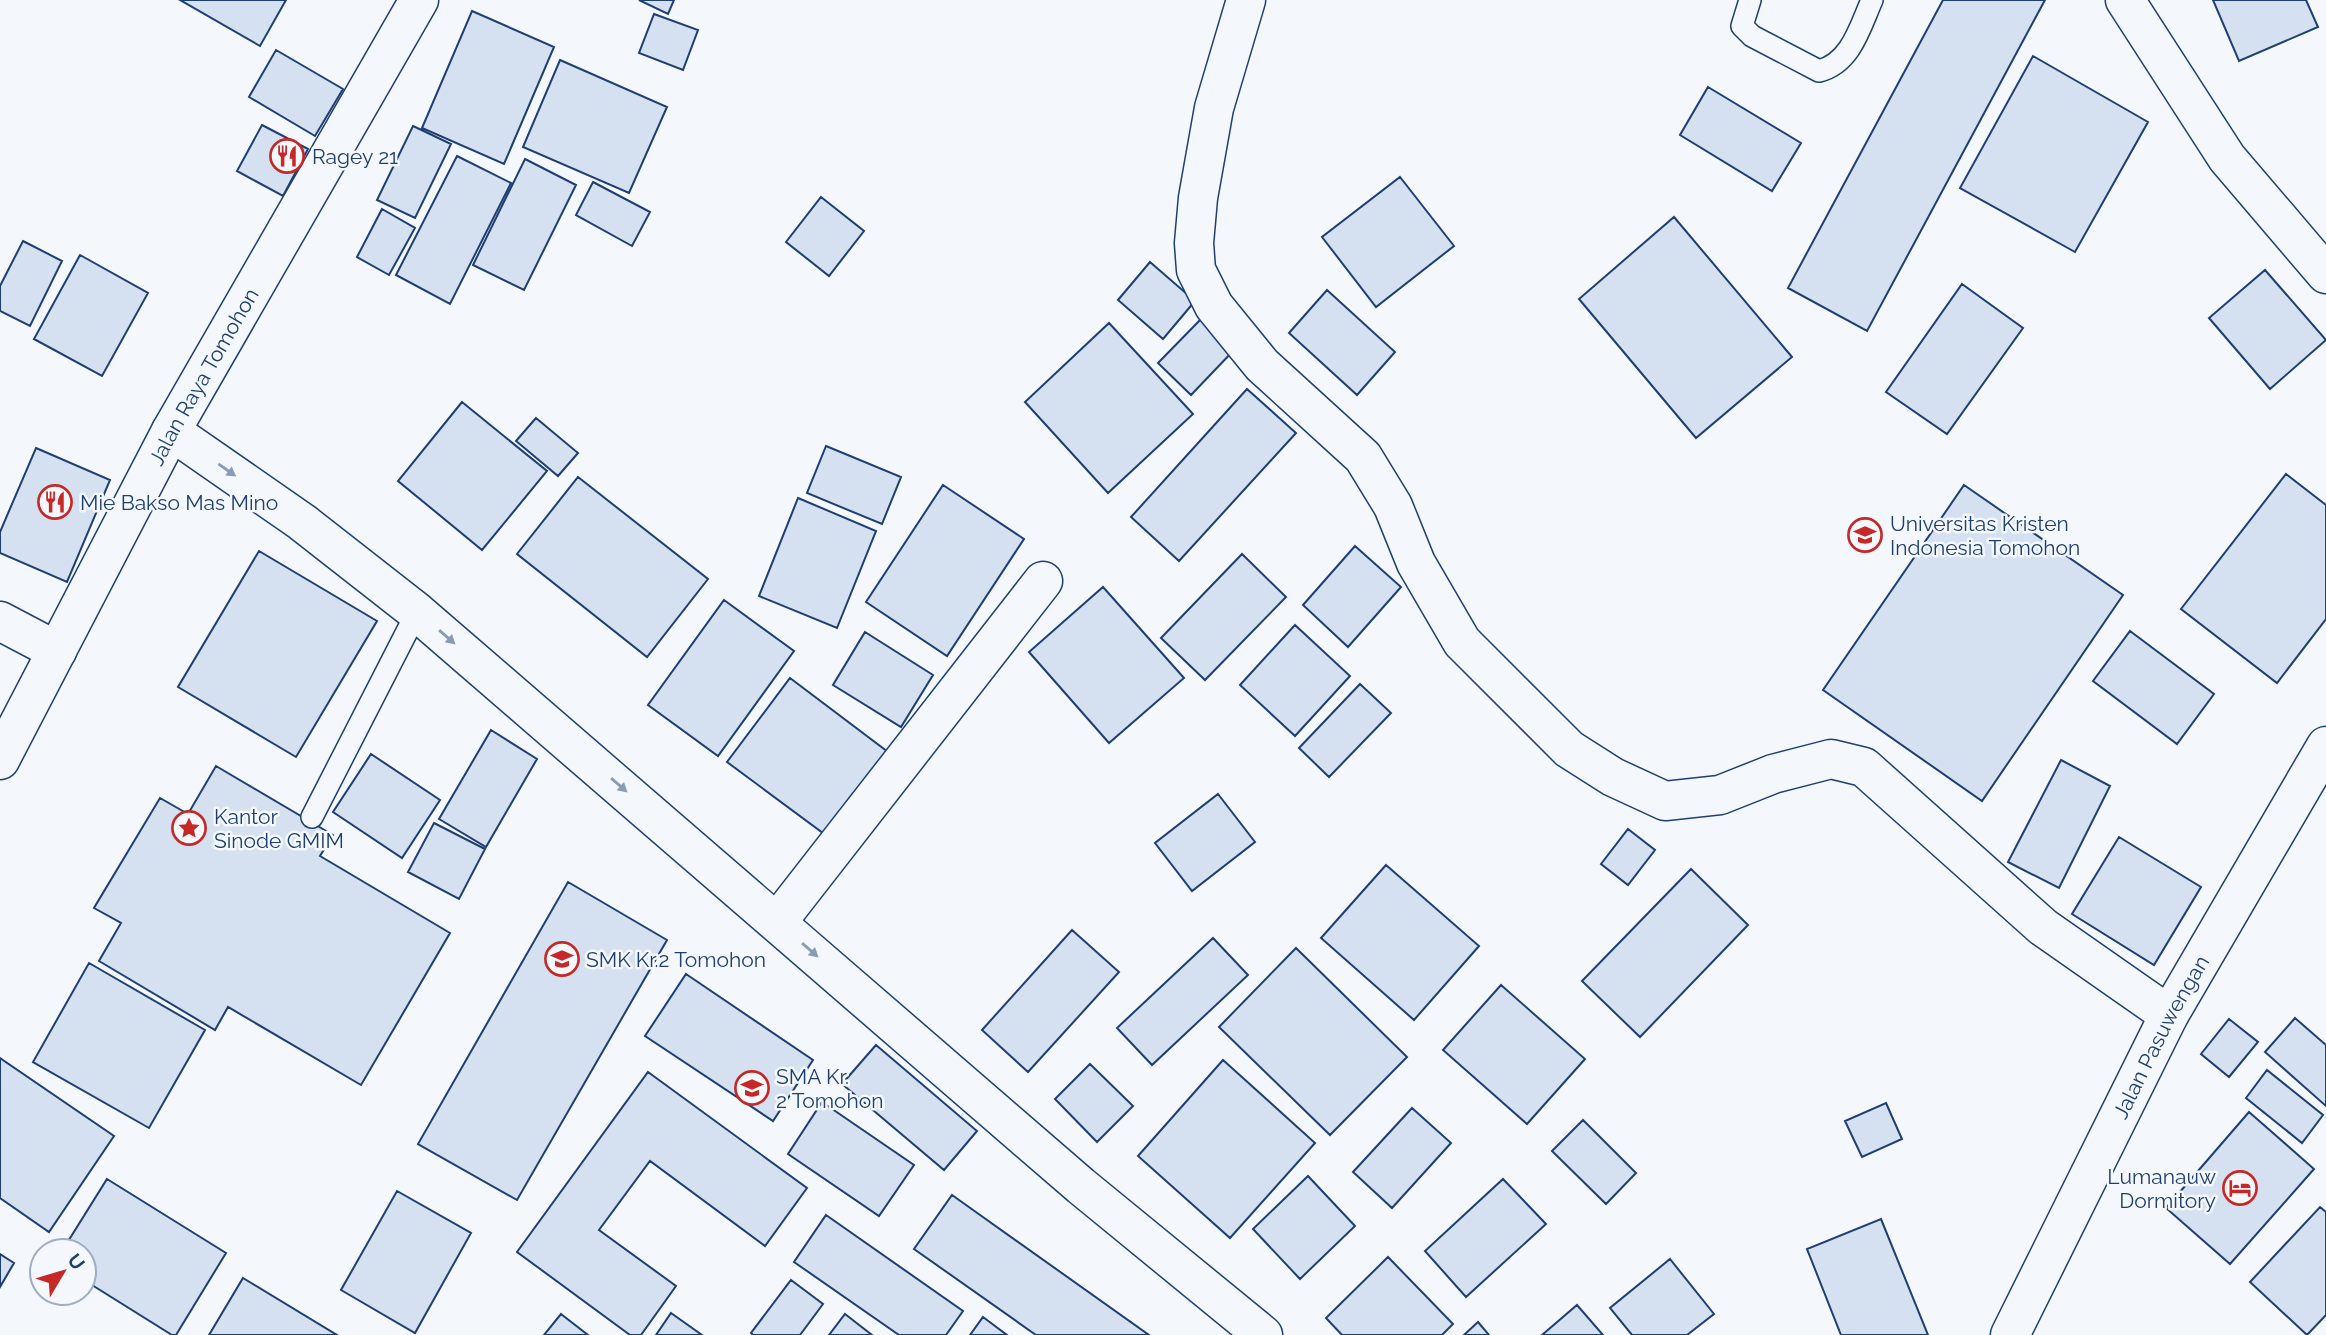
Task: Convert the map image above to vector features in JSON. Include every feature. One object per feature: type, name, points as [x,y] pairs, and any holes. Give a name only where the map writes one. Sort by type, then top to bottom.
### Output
[{"type":"main road","name":"Jalan Raya Tomohon","points":[[0,760],[171,431],[419,0]]},
{"type":"main road","points":[[1246,0],[1214,108],[1198,198],[1194,243],[1196,270],[1214,306],[1262,365],[1363,457],[1393,506],[1416,563],[1462,642],[1569,749],[1613,777],[1665,801],[1720,795],[1773,774],[1831,759],[1864,767],[2043,927],[2169,1015]]},
{"type":"main road","points":[[2125,0],[2227,158],[2326,274]]},
{"type":"main road","points":[[171,431],[302,522],[417,612],[778,921],[1081,1186],[1263,1335]]},
{"type":"main road","points":[[778,921],[1043,581]]},
{"type":"main road","points":[[0,621],[57,651]]},
{"type":"main road","name":"Jalan Pasuwengan","points":[[2010,1335],[2169,1015],[2326,746]]},
{"type":"lane","points":[[1750,0],[1743,28],[1752,36],[1819,71],[1834,65],[1851,48],[1872,0]]},
{"type":"lane","points":[[312,817],[417,612]]},
{"type":"building","points":[[180,0],[286,0],[260,46]]},
{"type":"building","points":[[639,0],[674,0],[668,14]]},
{"type":"building","points":[[1943,0],[2045,0],[1867,331],[1788,288]]},
{"type":"building","points":[[2213,0],[2306,0],[2318,27],[2239,61]]},
{"type":"building","points":[[472,11],[554,47],[504,164],[422,128]]},
{"type":"building","points":[[654,14],[698,30],[683,70],[639,53]]},
{"type":"building","points":[[276,50],[343,89],[315,136],[249,97]]},
{"type":"building","points":[[2033,56],[2148,122],[2075,252],[1960,188]]},
{"type":"building","points":[[560,60],[667,107],[629,193],[523,147]]},
{"type":"building","points":[[1708,87],[1801,143],[1772,191],[1680,135]]},
{"type":"building","points":[[262,125],[308,149],[283,196],[237,171]]},
{"type":"building","points":[[413,126],[451,144],[415,218],[377,200]]},
{"type":"building","points":[[457,156],[511,183],[450,304],[396,275]]},
{"type":"building","points":[[525,159],[576,185],[524,290],[473,265]]},
{"type":"building","points":[[1400,177],[1454,246],[1376,307],[1322,237]]},
{"type":"building","points":[[593,182],[650,212],[632,246],[576,215]]},
{"type":"building","points":[[821,197],[864,231],[829,276],[786,242]]},
{"type":"building","points":[[382,209],[415,228],[389,275],[357,257]]},
{"type":"building","points":[[1674,217],[1792,357],[1696,438],[1579,299]]},
{"type":"building","points":[[23,241],[62,261],[30,326],[0,311],[0,286]]},
{"type":"building","points":[[80,255],[148,293],[102,376],[34,339]]},
{"type":"building","points":[[1150,262],[1195,301],[1163,339],[1118,300]]},
{"type":"building","points":[[2265,270],[2326,340],[2270,389],[2209,318]]},
{"type":"building","points":[[1962,284],[2023,328],[1947,434],[1886,392]]},
{"type":"building","points":[[1327,290],[1395,352],[1357,395],[1289,333]]},
{"type":"building","points":[[1202,318],[1235,349],[1191,395],[1158,363]]},
{"type":"building","points":[[1109,323],[1193,414],[1108,493],[1025,402]]},
{"type":"building","points":[[1247,389],[1296,433],[1179,561],[1131,517]]},
{"type":"building","points":[[462,402],[547,471],[482,550],[398,481]]},
{"type":"building","points":[[536,418],[578,453],[558,476],[516,441]]},
{"type":"building","points":[[826,446],[901,477],[882,524],[807,493]]},
{"type":"building","points":[[36,448],[110,480],[67,582],[0,553],[0,532]]},
{"type":"building","points":[[2286,474],[2326,505],[2326,619],[2277,683],[2181,609]]},
{"type":"building","points":[[578,477],[708,579],[647,657],[517,554]]},
{"type":"building","points":[[943,485],[1024,539],[947,656],[866,602]]},
{"type":"building","points":[[1964,485],[2123,595],[1982,801],[1823,690]]},
{"type":"building","points":[[798,498],[876,531],[837,628],[759,596]]},
{"type":"building","points":[[1355,546],[1401,587],[1348,647],[1303,605]]},
{"type":"building","points":[[259,551],[377,621],[296,757],[178,687]]},
{"type":"building","points":[[1242,554],[1286,597],[1205,680],[1161,638]]},
{"type":"building","points":[[1103,587],[1184,678],[1109,743],[1029,652]]},
{"type":"building","points":[[724,600],[794,651],[718,756],[648,705]]},
{"type":"building","points":[[1295,625],[1350,676],[1295,736],[1240,685]]},
{"type":"building","points":[[2130,631],[2214,694],[2177,744],[2093,681]]},
{"type":"building","points":[[865,632],[933,675],[901,727],[833,685]]},
{"type":"building","points":[[790,678],[888,752],[827,836],[727,762]]},
{"type":"building","points":[[1360,684],[1391,713],[1329,777],[1299,748]]},
{"type":"building","points":[[491,730],[537,759],[486,847],[439,819]]},
{"type":"building","points":[[371,754],[440,800],[402,858],[333,812]]},
{"type":"building","points":[[2061,760],[2110,786],[2059,888],[2008,862]]},
{"type":"building","points":[[216,766],[333,835],[320,856],[450,933],[361,1085],[228,1007],[215,1030],[99,961],[121,923],[94,908],[160,798],[188,814]]},
{"type":"building","points":[[1218,794],[1255,842],[1192,891],[1155,843]]},
{"type":"building","points":[[434,823],[485,849],[459,899],[408,872]]},
{"type":"building","points":[[1628,829],[1655,850],[1628,885],[1601,864]]},
{"type":"building","points":[[2119,837],[2201,887],[2154,965],[2072,914]]},
{"type":"building","points":[[1386,865],[1479,946],[1414,1020],[1321,938]]},
{"type":"building","points":[[1691,869],[1748,925],[1640,1037],[1582,981]]},
{"type":"building","name":"SMK Kr.2 Tomohon","points":[[568,882],[667,940],[517,1200],[418,1144]]},
{"type":"building","points":[[1072,930],[1119,972],[1028,1072],[982,1030]]},
{"type":"building","points":[[1213,938],[1248,975],[1152,1065],[1117,1028]]},
{"type":"building","points":[[1296,948],[1407,1057],[1330,1135],[1219,1027]]},
{"type":"building","points":[[89,963],[205,1030],[149,1128],[33,1062]]},
{"type":"building","name":"SMA Kr. 2 Tomohon","points":[[686,974],[813,1060],[773,1121],[645,1036]]},
{"type":"building","points":[[1501,985],[1585,1059],[1527,1124],[1443,1050]]},
{"type":"building","points":[[2295,1018],[2326,1045],[2326,1106],[2265,1052]]},
{"type":"building","points":[[2229,1019],[2258,1042],[2229,1077],[2201,1054]]},
{"type":"building","points":[[876,1045],[977,1131],[944,1170],[842,1084]]},
{"type":"building","points":[[0,1058],[114,1136],[49,1232],[0,1198]]},
{"type":"building","points":[[1223,1060],[1315,1143],[1230,1238],[1138,1156]]},
{"type":"building","points":[[1090,1064],[1133,1106],[1097,1142],[1055,1099]]},
{"type":"building","points":[[2267,1070],[2323,1115],[2302,1143],[2246,1098]]},
{"type":"building","points":[[648,1072],[807,1188],[765,1246],[650,1161],[599,1230],[676,1286],[641,1335],[630,1335],[517,1252]]},
{"type":"building","points":[[822,1102],[914,1165],[879,1216],[788,1154]]},
{"type":"building","points":[[1886,1103],[1902,1139],[1862,1157],[1845,1121]]},
{"type":"building","points":[[1412,1108],[1451,1143],[1392,1208],[1353,1172]]},
{"type":"building","name":"Lumanauw Dormitory","points":[[2249,1112],[2314,1169],[2230,1264],[2166,1208]]},
{"type":"building","points":[[1583,1120],[1636,1173],[1606,1204],[1552,1151]]},
{"type":"building","points":[[1308,1176],[1355,1226],[1300,1279],[1253,1229]]},
{"type":"building","points":[[107,1179],[226,1253],[176,1335],[172,1335],[98,1289],[98,1237],[71,1237]]},
{"type":"building","points":[[1503,1179],[1546,1224],[1466,1297],[1425,1251]]},
{"type":"building","points":[[397,1191],[471,1233],[415,1333],[341,1290]]},
{"type":"building","points":[[952,1195],[1149,1335],[1036,1335],[914,1249]]},
{"type":"building","points":[[2320,1207],[2326,1212],[2326,1315],[2307,1335],[2250,1282]]},
{"type":"building","points":[[826,1215],[963,1311],[946,1335],[899,1335],[794,1262]]},
{"type":"building","points":[[1881,1219],[1928,1335],[1841,1335],[1807,1249]]},
{"type":"building","points":[[0,1254],[14,1263],[0,1287]]},
{"type":"building","points":[[1388,1257],[1453,1324],[1442,1335],[1342,1335],[1326,1318]]},
{"type":"building","points":[[1670,1259],[1714,1314],[1687,1335],[1632,1335],[1610,1308]]},
{"type":"building","points":[[243,1278],[337,1335],[209,1335]]},
{"type":"building","points":[[791,1280],[823,1304],[800,1335],[753,1335],[751,1333]]},
{"type":"building","points":[[1577,1305],[1603,1335],[1542,1335]]},
{"type":"building","points":[[671,1313],[702,1335],[656,1335]]},
{"type":"building","points":[[561,1314],[588,1335],[544,1335]]},
{"type":"building","points":[[845,1314],[872,1335],[829,1335]]},
{"type":"building","points":[[983,1317],[1007,1335],[970,1335]]},
{"type":"building","points":[[1478,1322],[1489,1335],[1464,1335]]},
{"type":"place","name":"Ragey 21","points":[[287,156]]},
{"type":"place","name":"Mie Bakso Mas Mino","points":[[55,502]]},
{"type":"place","name":"Universitas Kristen Indonesia Tomohon","points":[[1865,535]]},
{"type":"place","name":"Kantor Sinode GMIM","points":[[189,828]]},
{"type":"place","name":"SMK Kr.2 Tomohon","points":[[562,959]]},
{"type":"place","name":"SMA Kr. 2 Tomohon","points":[[752,1088]]},
{"type":"place","name":"Lumanauw Dormitory","points":[[2240,1188]]}]
